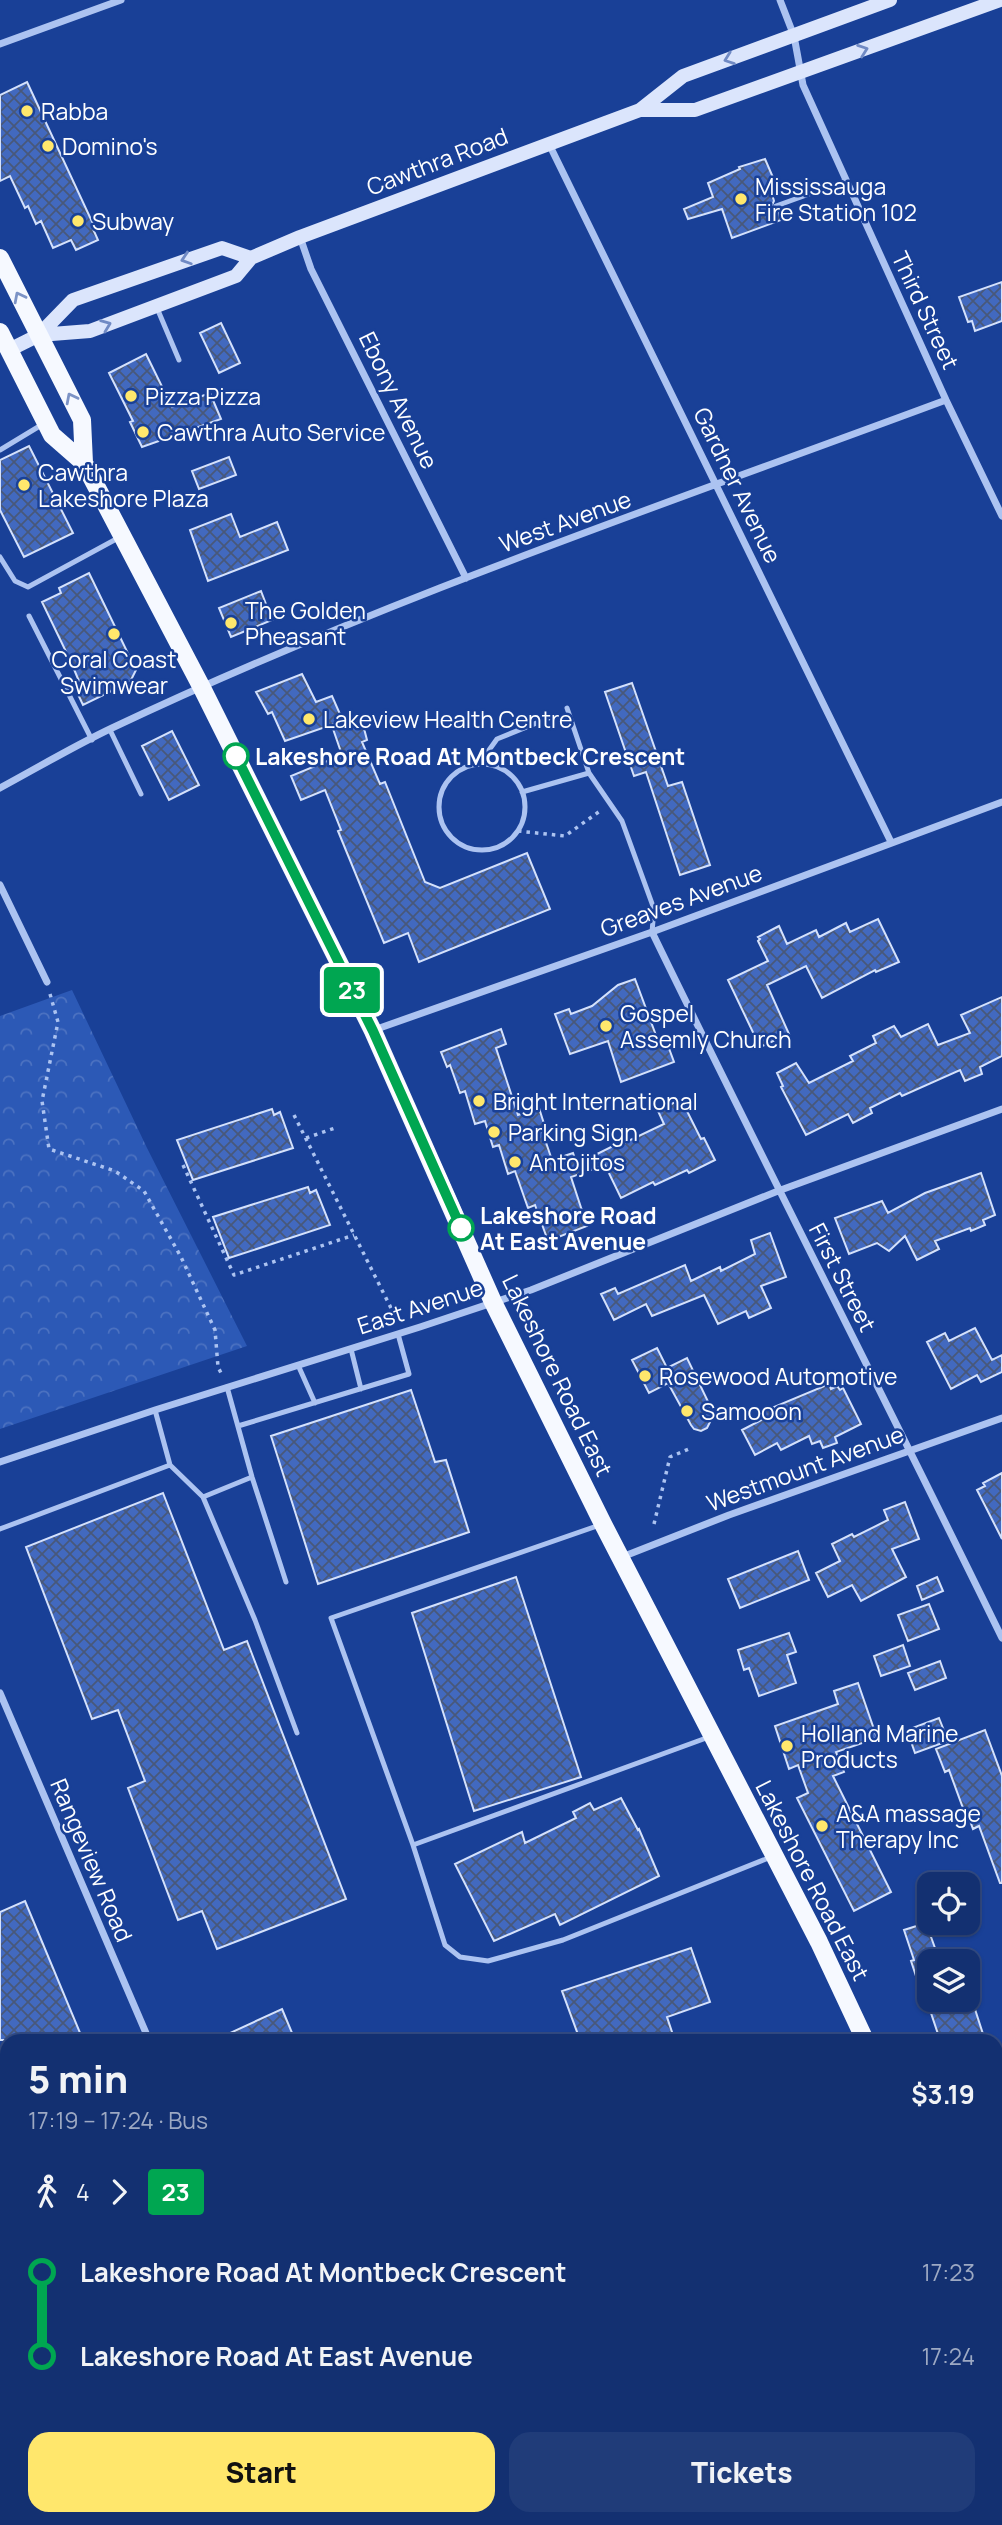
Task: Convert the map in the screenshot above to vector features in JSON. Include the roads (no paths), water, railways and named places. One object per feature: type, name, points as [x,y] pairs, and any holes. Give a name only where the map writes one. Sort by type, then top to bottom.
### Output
[{"type":"main road","name":"Cawthra Road","points":[[39,335],[90,331],[236,276],[251,258],[300,237],[640,110],[683,76],[890,0]]},
{"type":"main road","name":"Cawthra Road","points":[[640,110],[695,110],[1000,0]]},
{"type":"main road","name":"Cawthra Road","points":[[9,350],[39,335],[73,300],[222,248],[251,258]]},
{"type":"main road","name":"Lakeshore Road East","points":[[0,258],[82,420],[84,463]]},
{"type":"main road","name":"Lakeshore Road East","points":[[0,332],[52,435],[84,463],[202,688],[373,1031],[493,1302],[603,1524],[819,1942],[861,2034]]},
{"type":"street","points":[[0,44],[121,0]]},
{"type":"street","name":"Third Street","points":[[779,0],[793,36],[799,73],[845,181],[1002,516]]},
{"type":"street","name":"Gardner Avenue","points":[[549,144],[891,842]]},
{"type":"street","name":"Ebony Avenue","points":[[300,237],[311,269],[466,578]]},
{"type":"street","name":"West Avenue","points":[[0,788],[110,730],[202,688],[466,578],[946,400]]},
{"type":"street","name":"Greaves Avenue","points":[[373,1031],[652,932],[1002,802]]},
{"type":"street","points":[[0,884],[47,982]]},
{"type":"street","name":"First Street","points":[[652,932],[778,1191],[1002,1638]]},
{"type":"street","name":"East Avenue","points":[[0,1462],[531,1290],[778,1191],[1002,1109]]},
{"type":"street","name":"Westmount Avenue","points":[[622,1558],[663,1540],[1002,1418]]},
{"type":"street","name":"Rangeview Road","points":[[0,1693],[146,2034]]},
{"type":"lane","points":[[776,206],[845,181]]},
{"type":"lane","points":[[157,306],[179,360]]},
{"type":"lane","points":[[0,450],[46,422]]},
{"type":"lane","points":[[0,557],[15,581],[28,587],[122,536]]},
{"type":"lane","points":[[29,616],[92,740]]},
{"type":"lane","points":[[567,708],[589,773],[622,821],[654,909],[652,932]]},
{"type":"lane","points":[[479,764],[497,738],[554,716]]},
{"type":"lane","points":[[110,730],[141,794]]},
{"type":"lane","points":[[493,765],[505,770],[516,780],[522,792],[525,805],[518,831],[499,847],[474,850],[462,846],[444,829],[439,805],[441,792],[447,781],[467,766],[493,765]]},
{"type":"lane","points":[[522,792],[589,773]]},
{"type":"lane","points":[[238,1426],[409,1374],[398,1334]]},
{"type":"lane","points":[[351,1349],[361,1389]]},
{"type":"lane","points":[[298,1365],[316,1402]]},
{"type":"lane","points":[[227,1387],[252,1477],[286,1582]]},
{"type":"lane","points":[[155,1410],[170,1465],[203,1497],[255,1620],[297,1733]]},
{"type":"lane","points":[[0,1529],[170,1465]]},
{"type":"lane","points":[[203,1497],[252,1477]]},
{"type":"lane","points":[[603,1524],[331,1618],[413,1845],[445,1945],[460,1957],[488,1961],[563,1940],[774,1856]]},
{"type":"lane","points":[[413,1845],[712,1736]]},
{"type":"place","name":"Rabba","points":[[27,111]]},
{"type":"place","name":"Domino's","points":[[48,146]]},
{"type":"place","name":"Mississauga Fire Station 102","points":[[741,199]]},
{"type":"place","name":"Subway","points":[[78,221]]},
{"type":"place","name":"Pizza Pizza","points":[[131,396]]},
{"type":"place","name":"Cawthra Auto Service","points":[[143,432]]},
{"type":"place","name":"Cawthra Lakeshore Plaza","points":[[24,485]]},
{"type":"place","name":"The Golden Pheasant","points":[[231,623]]},
{"type":"place","name":"Coral Coast Swimwear","points":[[114,634]]},
{"type":"place","name":"Lakeview Health Centre","points":[[309,719]]},
{"type":"place","name":"Lakeshore Road At Montbeck Crescent","points":[[236,756]]},
{"type":"place","name":"Gospel Assemly Church","points":[[606,1026]]},
{"type":"place","name":"Bright International","points":[[479,1101]]},
{"type":"place","name":"Parking Sign","points":[[494,1132]]},
{"type":"place","name":"Antojitos","points":[[515,1162]]},
{"type":"place","name":"Lakeshore Road At East Avenue","points":[[461,1228]]},
{"type":"place","name":"Rosewood Automotive","points":[[645,1376]]},
{"type":"place","name":"Samooon","points":[[687,1411]]},
{"type":"place","name":"Holland Marine Products","points":[[787,1746]]},
{"type":"place","name":"A&A massage Therapy Inc","points":[[822,1826]]}]
